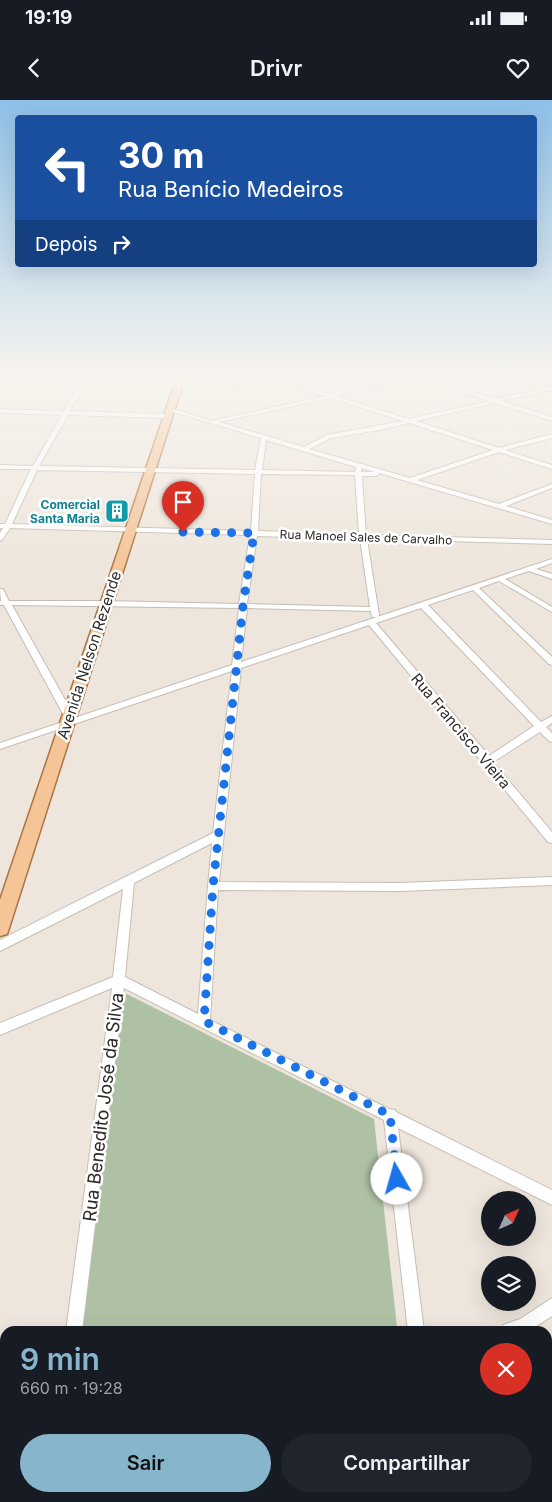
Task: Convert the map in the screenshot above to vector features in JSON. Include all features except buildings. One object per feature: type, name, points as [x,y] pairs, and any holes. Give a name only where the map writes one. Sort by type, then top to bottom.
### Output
[{"type":"main road","name":"Avenida Nelson Rezende","points":[[0,928],[39,814],[67,720],[159,441]]},
{"type":"street","points":[[0,539],[50,441]]},
{"type":"street","points":[[204,1021],[213,886],[243,606],[254,533],[258,473],[263,441]]},
{"type":"street","points":[[279,441],[552,522]]},
{"type":"street","points":[[305,449],[319,441]]},
{"type":"street","points":[[473,441],[552,467]]},
{"type":"street","points":[[409,481],[499,450],[531,441]]},
{"type":"street","points":[[359,465],[357,474],[373,621]]},
{"type":"street","points":[[0,467],[387,474]]},
{"type":"street","points":[[499,507],[552,486]]},
{"type":"street","name":"Rua Manoel Sales de Carvalho","points":[[0,526],[552,542]]},
{"type":"street","points":[[0,746],[67,720],[237,667],[552,561]]},
{"type":"street","points":[[530,569],[552,577]]},
{"type":"street","points":[[500,579],[552,610]]},
{"type":"street","points":[[474,587],[552,662]]},
{"type":"street","points":[[0,591],[3,602],[67,720]]},
{"type":"street","points":[[3,602],[373,609]]},
{"type":"street","points":[[422,604],[552,739]]},
{"type":"street","name":"Rua Francisco Vieira","points":[[373,621],[552,839]]},
{"type":"street","points":[[487,762],[552,719]]},
{"type":"street","points":[[0,946],[219,835]]},
{"type":"street","points":[[213,886],[400,887],[498,885],[552,881]]},
{"type":"street","name":"Rua Benedito José da Silva","points":[[75,1326],[119,980],[129,882]]},
{"type":"street","points":[[0,1029],[119,980],[204,1021],[552,1198]]},
{"type":"street","points":[[390,1115],[415,1326]]},
{"type":"street","points":[[522,1326],[552,1306]]},
{"type":"green space","points":[[123,992],[374,1119],[397,1326],[77,1326]]},
{"type":"place","name":"Comercial Santa Maria","points":[[117,511]]},
{"type":"route","points":[[183,532],[254,533],[243,606],[226,780],[213,886],[204,1021],[390,1115],[397,1179]]}]
